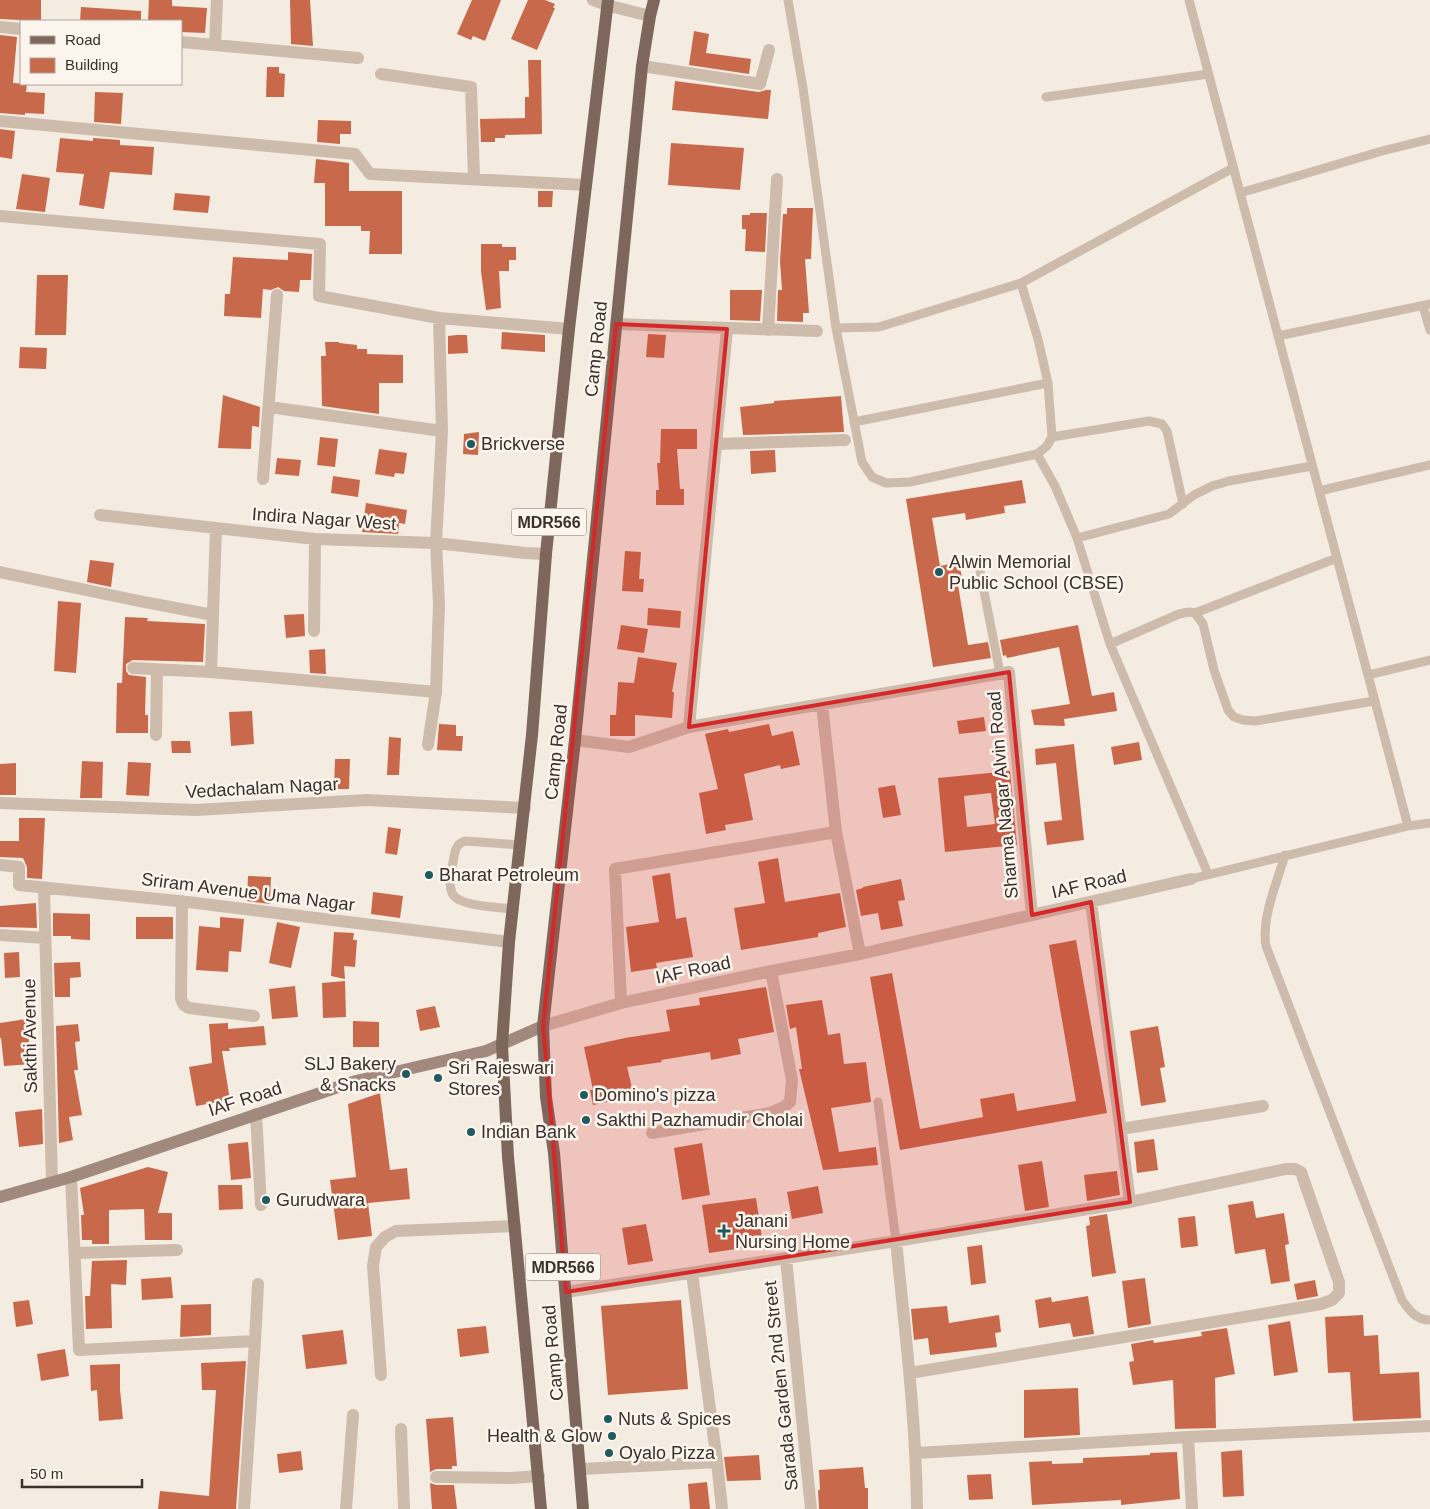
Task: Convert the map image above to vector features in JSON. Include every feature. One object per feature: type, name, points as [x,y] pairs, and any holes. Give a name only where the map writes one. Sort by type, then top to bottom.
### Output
[{"type":"main road","name":"Camp Road","points":[[584,1509],[554,1153],[546,1096],[543,1026],[576,740],[642,66],[654,0]]},
{"type":"main road","name":"Camp Road","points":[[541,1509],[508,1157],[502,1045],[509,942],[525,808],[546,554],[569,329],[607,2]]},
{"type":"street","points":[[215,45],[217,0]]},
{"type":"street","points":[[593,0],[607,2],[650,16]]},
{"type":"street","points":[[0,27],[20,28]]},
{"type":"street","points":[[182,42],[358,58]]},
{"type":"street","points":[[642,66],[760,84],[769,50]]},
{"type":"street","points":[[381,74],[471,86],[474,178]]},
{"type":"street","points":[[0,121],[355,154],[370,174],[586,185]]},
{"type":"street","points":[[768,330],[777,179]]},
{"type":"street","points":[[0,216],[320,244],[319,296],[439,318],[569,329]]},
{"type":"street","points":[[263,480],[278,295]]},
{"type":"street","points":[[428,745],[436,692],[439,604],[436,542],[442,431],[439,318]]},
{"type":"street","points":[[616,324],[817,331]]},
{"type":"street","points":[[689,727],[727,329]]},
{"type":"street","points":[[269,407],[442,431]]},
{"type":"street","points":[[716,444],[845,440]]},
{"type":"street","name":"Indira Nagar West","points":[[100,515],[315,539],[436,542],[546,554]]},
{"type":"street","points":[[211,672],[216,528]]},
{"type":"street","points":[[314,631],[315,539]]},
{"type":"street","points":[[0,572],[213,615]]},
{"type":"street","points":[[133,668],[211,672],[436,692]]},
{"type":"street","points":[[156,735],[157,669]]},
{"type":"street","points":[[576,740],[629,747],[689,727],[1004,672]]},
{"type":"street","name":"Sharma Nagar Alvin Road","points":[[1004,672],[1032,915]]},
{"type":"street","points":[[822,704],[836,832],[860,954]]},
{"type":"street","name":"Vedachalam Nagar","points":[[0,803],[196,810],[367,800],[525,808]]},
{"type":"street","points":[[621,1003],[615,868],[836,832]]},
{"type":"street","name":"Sriram Avenue Uma Nagar","points":[[0,865],[19,867],[19,885],[182,901],[509,942]]},
{"type":"street","name":"IAF Road","points":[[0,1197],[72,1177],[356,1081],[486,1051],[543,1026],[621,1003],[860,954],[1191,878]]},
{"type":"street","name":"Sakthi Avenue","points":[[44,888],[52,1182]]},
{"type":"street","points":[[182,901],[181,1000],[184,1005],[189,1008],[254,1016]]},
{"type":"street","points":[[1091,902],[1130,1202]]},
{"type":"street","points":[[0,935],[46,938]]},
{"type":"street","points":[[652,1133],[770,1113],[790,1102],[792,1080],[771,971]]},
{"type":"street","points":[[1121,1129],[1263,1106]]},
{"type":"street","points":[[256,1114],[261,1205]]},
{"type":"street","points":[[566,1292],[786,1259],[1130,1202],[1279,1170],[1295,1169],[1300,1172],[1339,1282],[1339,1293],[1332,1300],[1321,1304],[910,1372]]},
{"type":"street","points":[[72,1177],[79,1350],[255,1342]]},
{"type":"street","points":[[381,1375],[373,1266],[376,1247],[385,1237],[396,1230],[515,1226]]},
{"type":"street","points":[[896,1241],[910,1372],[916,1453],[917,1509]]},
{"type":"street","points":[[75,1252],[176,1250]]},
{"type":"street","name":"Sarada Garden 2nd Street","points":[[786,1259],[811,1509]]},
{"type":"street","points":[[692,1273],[722,1509]]},
{"type":"street","points":[[244,1509],[258,1284]]},
{"type":"street","points":[[346,1509],[353,1415]]},
{"type":"street","points":[[916,1453],[1188,1437],[1430,1426]]},
{"type":"street","points":[[401,1429],[404,1509]]},
{"type":"street","points":[[1188,1437],[1192,1509]]},
{"type":"street","points":[[581,1469],[717,1462]]},
{"type":"street","points":[[436,1477],[512,1478],[539,1476]]},
{"type":"lane","points":[[798,0],[788,1],[803,88],[836,328],[862,462],[872,478],[886,484],[910,482],[1037,454],[1047,446],[1052,437],[1048,383],[1038,339],[1021,283]]},
{"type":"lane","points":[[1189,0],[1408,826]]},
{"type":"lane","points":[[1046,97],[1208,74]]},
{"type":"lane","points":[[1240,193],[1382,151],[1430,139]]},
{"type":"lane","points":[[836,328],[879,327],[1021,283],[1233,168]]},
{"type":"lane","points":[[1278,336],[1427,305],[1430,330]]},
{"type":"lane","points":[[854,422],[1048,383]]},
{"type":"lane","points":[[1052,437],[1149,421],[1162,424],[1167,431],[1183,504]]},
{"type":"lane","points":[[1037,454],[1056,486],[1077,538],[1110,644],[1208,874]]},
{"type":"lane","points":[[1319,491],[1430,465]]},
{"type":"lane","points":[[1077,538],[1169,514],[1194,495],[1229,480],[1312,466]]},
{"type":"lane","points":[[1110,644],[1179,614],[1194,613],[1337,558]]},
{"type":"lane","points":[[980,571],[1004,672]]},
{"type":"lane","points":[[1194,613],[1203,624],[1214,670],[1228,710],[1234,717],[1256,721],[1374,701]]},
{"type":"lane","points":[[1368,675],[1430,660]]},
{"type":"lane","name":"IAF Road","points":[[1191,878],[1408,826],[1430,823]]},
{"type":"lane","points":[[513,909],[459,900],[453,895],[450,886],[456,848],[459,843],[466,841],[520,845]]},
{"type":"lane","points":[[1285,856],[1266,921],[1264,935],[1266,946],[1402,1300],[1413,1315],[1430,1320]]},
{"type":"lane","points":[[878,1102],[896,1241]]},
{"type":"highlighted area","points":[[616,324],[727,329],[689,727],[1009,672],[1032,915],[1091,902],[1130,1202],[566,1292],[543,1026]]},
{"type":"building","points":[[0,0],[41,0],[41,20],[0,19]]},
{"type":"building","points":[[149,0],[172,0],[172,6],[207,8],[205,33],[182,32],[182,20],[148,20]]},
{"type":"building","points":[[290,0],[310,0],[313,46],[291,44]]},
{"type":"building","points":[[472,0],[501,0],[485,41],[473,36],[471,40],[457,34]]},
{"type":"building","points":[[528,0],[545,0],[555,4],[537,50],[511,39]]},
{"type":"building","points":[[81,7],[141,11],[141,20],[80,20]]},
{"type":"building","points":[[694,31],[709,34],[706,53],[751,59],[749,74],[689,65]]},
{"type":"building","points":[[0,35],[17,37],[13,83],[27,85],[26,92],[45,93],[44,114],[0,113]]},
{"type":"building","points":[[528,60],[541,60],[542,134],[505,135],[505,138],[495,138],[495,142],[481,142],[480,119],[525,118],[525,97],[529,97]]},
{"type":"building","points":[[267,67],[279,67],[279,73],[285,74],[284,97],[266,97]]},
{"type":"building","points":[[675,81],[759,92],[771,90],[768,119],[672,110]]},
{"type":"building","points":[[95,92],[123,93],[121,124],[94,122]]},
{"type":"building","points":[[318,120],[351,121],[351,134],[340,134],[340,144],[317,142]]},
{"type":"building","points":[[0,129],[15,131],[12,159],[0,157]]},
{"type":"building","points":[[60,138],[93,141],[93,138],[120,140],[120,145],[154,147],[152,175],[110,172],[104,209],[79,205],[84,174],[56,172]]},
{"type":"building","points":[[671,143],[744,148],[740,190],[668,185]]},
{"type":"building","points":[[316,159],[349,163],[349,191],[402,191],[402,254],[369,254],[370,231],[361,231],[361,226],[325,226],[325,183],[314,183]]},
{"type":"building","points":[[22,174],[50,178],[45,212],[16,209]]},
{"type":"building","points":[[538,191],[553,191],[552,207],[538,207]]},
{"type":"building","points":[[175,193],[210,196],[208,213],[173,210]]},
{"type":"building","points":[[787,208],[813,208],[811,259],[805,259],[809,313],[803,313],[803,322],[777,321],[778,290],[782,290],[780,261],[783,214],[787,214]]},
{"type":"building","points":[[750,213],[767,213],[765,252],[745,251],[746,229],[742,229],[742,215],[750,215]]},
{"type":"building","points":[[481,244],[502,244],[502,247],[516,247],[516,260],[509,260],[509,271],[499,271],[501,308],[486,310],[481,271]]},
{"type":"building","points":[[288,252],[312,254],[311,280],[300,280],[299,292],[284,291],[278,287],[271,290],[263,289],[261,318],[224,316],[225,294],[230,294],[233,257],[288,260]]},
{"type":"building","points":[[37,275],[68,275],[66,335],[35,335]]},
{"type":"building","points":[[730,290],[762,290],[760,321],[730,320]]},
{"type":"building","points":[[502,332],[545,335],[545,352],[501,349]]},
{"type":"building","points":[[648,334],[666,335],[664,358],[646,357]]},
{"type":"building","points":[[467,335],[468,353],[448,354],[448,336]]},
{"type":"building","points":[[325,342],[357,345],[357,349],[367,349],[367,354],[403,355],[403,383],[379,383],[379,414],[322,406],[321,356],[326,356]]},
{"type":"building","points":[[20,347],[47,348],[46,369],[19,368]]},
{"type":"building","points":[[223,395],[260,407],[259,427],[252,426],[251,449],[218,448]]},
{"type":"building","points":[[841,396],[844,432],[743,435],[740,407],[774,403],[774,401]]},
{"type":"building","points":[[661,429],[697,429],[697,449],[677,449],[680,489],[684,489],[684,505],[656,505],[656,490],[659,490],[657,463],[660,463]]},
{"type":"building","name":"Brickverse","points":[[479,432],[478,455],[463,454],[464,434]]},
{"type":"building","points":[[320,437],[338,439],[335,467],[317,465]]},
{"type":"building","points":[[379,449],[407,453],[404,474],[395,473],[394,477],[375,474]]},
{"type":"building","points":[[775,450],[776,472],[751,474],[750,451]]},
{"type":"building","points":[[277,458],[301,460],[299,476],[275,474]]},
{"type":"building","points":[[333,476],[360,480],[358,497],[331,493]]},
{"type":"building","name":"Alwin Memorial Public School (CBSE)","points":[[1022,480],[1026,503],[1004,506],[1005,513],[966,520],[965,513],[932,518],[940,566],[959,562],[962,578],[957,579],[968,645],[988,642],[991,658],[933,667],[906,499]]},
{"type":"building","points":[[366,503],[407,510],[405,524],[399,523],[398,534],[362,532]]},
{"type":"building","points":[[315,514],[338,516],[337,528],[313,526]]},
{"type":"building","points":[[625,551],[641,552],[639,579],[644,579],[643,592],[622,591]]},
{"type":"building","points":[[90,560],[114,563],[111,587],[87,582]]},
{"type":"building","points":[[58,601],[81,603],[76,673],[54,671]]},
{"type":"building","points":[[648,608],[681,611],[680,628],[647,625]]},
{"type":"building","points":[[304,614],[305,636],[286,638],[284,615]]},
{"type":"building","points":[[125,617],[148,618],[147,621],[205,624],[203,662],[133,660],[126,664],[126,671],[129,675],[146,677],[145,715],[148,715],[148,733],[116,733],[117,683],[122,683]]},
{"type":"building","points":[[621,625],[648,629],[644,653],[617,649]]},
{"type":"building","points":[[1078,625],[1092,696],[1114,692],[1117,711],[1064,719],[1065,726],[1034,725],[1031,710],[1070,704],[1059,647],[1007,658],[1006,655],[1003,656],[1000,640]]},
{"type":"building","points":[[325,649],[326,674],[310,673],[309,650]]},
{"type":"building","points":[[638,657],[677,663],[672,692],[674,692],[672,718],[635,715],[635,736],[610,736],[610,715],[616,715],[618,682],[634,683]]},
{"type":"building","points":[[252,711],[254,744],[231,746],[229,712]]},
{"type":"building","points":[[984,717],[986,731],[959,734],[957,721]]},
{"type":"building","points":[[439,724],[456,725],[456,736],[463,736],[462,751],[437,750]]},
{"type":"building","points":[[769,724],[772,736],[793,731],[800,765],[781,769],[780,765],[744,774],[753,820],[725,825],[726,830],[706,834],[699,793],[718,789],[705,734],[728,729],[729,732]]},
{"type":"building","points":[[389,737],[401,738],[399,775],[387,775]]},
{"type":"building","points":[[171,741],[190,741],[191,753],[172,753]]},
{"type":"building","points":[[1139,742],[1142,760],[1114,765],[1111,747]]},
{"type":"building","points":[[1074,744],[1084,840],[1047,845],[1044,822],[1062,820],[1056,763],[1036,765],[1035,749]]},
{"type":"building","points":[[335,759],[350,759],[349,789],[334,789]]},
{"type":"building","points":[[82,761],[103,762],[102,798],[80,798]]},
{"type":"building","points":[[128,762],[151,763],[149,796],[126,795]]},
{"type":"building","points":[[16,763],[16,795],[0,795],[0,764]]},
{"type":"building","points":[[1010,771],[1017,845],[945,852],[938,778]],"holes":[[[991,793],[995,824],[967,827],[964,796]]]},
{"type":"building","points":[[895,785],[901,815],[883,818],[878,788]]},
{"type":"building","points":[[19,818],[45,818],[42,879],[27,878],[27,867],[23,858],[0,857],[0,841],[19,841]]},
{"type":"building","points":[[388,827],[401,829],[397,855],[385,853]]},
{"type":"building","points":[[778,858],[785,902],[840,893],[846,927],[818,933],[818,937],[741,950],[734,908],[765,903],[758,862]]},
{"type":"building","points":[[670,873],[676,919],[686,917],[693,957],[656,963],[657,968],[631,972],[626,927],[659,922],[652,876]]},
{"type":"building","points":[[248,876],[271,877],[270,904],[247,901]]},
{"type":"building","points":[[901,879],[905,900],[898,901],[903,926],[881,930],[878,913],[861,916],[856,890]]},
{"type":"building","points":[[373,892],[403,896],[400,918],[371,914]]},
{"type":"building","points":[[36,903],[37,928],[0,927],[0,906]]},
{"type":"building","points":[[53,913],[90,914],[90,940],[71,939],[71,936],[53,936]]},
{"type":"building","points":[[136,917],[173,917],[173,939],[136,939]]},
{"type":"building","points":[[220,917],[244,919],[241,952],[229,951],[228,972],[196,970],[199,926],[220,928]]},
{"type":"building","points":[[277,922],[300,927],[291,968],[269,963]]},
{"type":"building","points":[[334,932],[354,933],[353,940],[357,940],[355,967],[344,966],[345,979],[331,976]]},
{"type":"building","points":[[1076,940],[1107,1113],[900,1150],[870,977],[892,973],[920,1129],[983,1117],[980,1099],[1014,1093],[1017,1111],[1076,1101],[1049,945]]},
{"type":"building","points":[[19,952],[20,977],[5,978],[4,953]]},
{"type":"building","points":[[80,962],[81,977],[70,978],[70,997],[55,997],[54,963]]},
{"type":"building","points":[[345,981],[346,1017],[323,1018],[322,983]]},
{"type":"building","points":[[295,986],[298,1017],[272,1019],[269,989]]},
{"type":"building","points":[[766,987],[774,1032],[738,1039],[741,1054],[711,1060],[710,1052],[627,1067],[634,1096],[593,1105],[590,1090],[593,1090],[584,1047],[670,1031],[666,1010],[700,1005],[699,998]]},
{"type":"building","points":[[822,1000],[828,1035],[840,1033],[844,1064],[866,1062],[871,1102],[831,1108],[839,1152],[876,1147],[878,1165],[823,1170],[799,1069],[802,1069],[796,1027],[790,1029],[786,1005]]},
{"type":"building","points":[[435,1006],[440,1027],[420,1031],[416,1010]]},
{"type":"building","points":[[26,1019],[32,1064],[4,1066],[0,1023]]},
{"type":"building","points":[[353,1021],[379,1022],[379,1047],[353,1047]]},
{"type":"building","points":[[228,1023],[228,1029],[264,1026],[266,1045],[229,1048],[230,1051],[222,1051],[230,1100],[196,1106],[189,1067],[212,1063],[209,1024]]},
{"type":"building","points":[[78,1024],[80,1041],[75,1042],[78,1070],[74,1070],[82,1115],[69,1117],[73,1140],[59,1143],[56,1026]]},
{"type":"building","points":[[1158,1026],[1165,1067],[1160,1068],[1166,1102],[1141,1106],[1130,1031]]},
{"type":"building","points":[[380,1093],[390,1170],[407,1168],[410,1199],[368,1203],[372,1236],[338,1240],[330,1180],[356,1177],[348,1104]]},
{"type":"building","points":[[42,1109],[43,1144],[19,1147],[15,1112]]},
{"type":"building","points":[[1154,1139],[1158,1170],[1137,1173],[1134,1142]]},
{"type":"building","points":[[248,1142],[251,1178],[231,1180],[228,1144]]},
{"type":"building","points":[[702,1143],[710,1195],[682,1200],[674,1148]]},
{"type":"building","points":[[1042,1161],[1049,1207],[1025,1211],[1018,1165]]},
{"type":"building","points":[[148,1167],[168,1172],[158,1213],[172,1213],[172,1240],[145,1240],[144,1209],[109,1210],[109,1244],[92,1244],[92,1240],[82,1240],[81,1215],[84,1215],[80,1188]]},
{"type":"building","points":[[1117,1171],[1120,1195],[1087,1201],[1084,1175]]},
{"type":"building","points":[[218,1185],[242,1185],[243,1209],[219,1210]]},
{"type":"building","points":[[818,1186],[823,1213],[792,1219],[787,1192]]},
{"type":"building","points":[[756,1198],[763,1245],[709,1253],[702,1205]]},
{"type":"building","points":[[1253,1201],[1256,1218],[1284,1213],[1289,1244],[1285,1245],[1290,1281],[1271,1284],[1265,1249],[1235,1254],[1228,1205]]},
{"type":"building","points":[[1107,1214],[1116,1273],[1092,1277],[1086,1226],[1090,1225],[1089,1217]]},
{"type":"building","points":[[1195,1216],[1198,1246],[1181,1248],[1178,1218]]},
{"type":"building","points":[[646,1224],[653,1261],[628,1265],[622,1228]]},
{"type":"building","points":[[982,1245],[986,1283],[971,1285],[967,1247]]},
{"type":"building","points":[[127,1260],[126,1285],[111,1284],[112,1328],[86,1329],[85,1296],[90,1296],[92,1261]]},
{"type":"building","points":[[171,1277],[173,1298],[142,1300],[141,1279]]},
{"type":"building","points":[[1145,1278],[1151,1324],[1128,1328],[1122,1281]]},
{"type":"building","points":[[1315,1280],[1318,1296],[1297,1300],[1294,1284]]},
{"type":"building","points":[[1088,1296],[1094,1334],[1073,1337],[1070,1323],[1039,1328],[1035,1300],[1051,1297],[1052,1302]]},
{"type":"building","points":[[29,1300],[33,1324],[16,1327],[13,1302]]},
{"type":"building","points":[[681,1300],[688,1389],[608,1395],[601,1306]]},
{"type":"building","points":[[211,1304],[211,1335],[180,1337],[181,1305]]},
{"type":"building","points":[[947,1306],[949,1323],[999,1315],[1001,1332],[995,1333],[997,1347],[930,1355],[928,1338],[914,1340],[911,1309]]},
{"type":"building","points":[[1363,1315],[1364,1336],[1378,1335],[1380,1374],[1419,1372],[1421,1418],[1353,1421],[1350,1372],[1328,1373],[1325,1317]]},
{"type":"building","points":[[1290,1321],[1298,1372],[1274,1376],[1268,1325]]},
{"type":"building","points":[[486,1326],[489,1353],[460,1357],[457,1329]]},
{"type":"building","points":[[1227,1328],[1235,1374],[1215,1378],[1216,1428],[1175,1429],[1173,1380],[1133,1385],[1129,1362],[1134,1361],[1131,1344],[1153,1340],[1154,1343],[1202,1336],[1201,1332]]},
{"type":"building","points":[[343,1330],[347,1364],[306,1369],[302,1335]]},
{"type":"building","points":[[65,1349],[69,1376],[41,1381],[37,1354]]},
{"type":"building","points":[[246,1361],[236,1509],[158,1509],[160,1491],[209,1496],[216,1390],[202,1390],[201,1363]]},
{"type":"building","points":[[120,1364],[123,1419],[99,1421],[97,1390],[91,1391],[90,1365]]},
{"type":"building","points":[[1078,1388],[1080,1435],[1024,1438],[1024,1390]]},
{"type":"building","points":[[453,1417],[457,1466],[452,1466],[452,1469],[436,1469],[430,1472],[426,1419]]},
{"type":"building","points":[[1242,1450],[1244,1496],[1223,1497],[1221,1452]]},
{"type":"building","points":[[301,1451],[303,1470],[279,1473],[277,1454]]},
{"type":"building","points":[[1177,1452],[1180,1499],[1121,1505],[1121,1500],[1032,1505],[1029,1462],[1052,1461],[1052,1464],[1083,1463],[1083,1458]]},
{"type":"building","points":[[759,1455],[761,1480],[727,1481],[724,1457]]},
{"type":"building","points":[[863,1467],[865,1488],[868,1488],[868,1509],[819,1509],[819,1470]]},
{"type":"building","points":[[991,1474],[993,1499],[969,1500],[967,1475]]},
{"type":"building","points":[[707,1482],[710,1509],[690,1509],[688,1484]]},
{"type":"building","points":[[430,1483],[454,1485],[457,1509],[432,1509]]},
{"type":"place","name":"Brickverse","points":[[471,444]]},
{"type":"place","name":"Alwin Memorial Public School (CBSE)","points":[[939,572]]},
{"type":"place","name":"Bharat Petroleum","points":[[429,875]]},
{"type":"place","name":"SLJ Bakery & Snacks","points":[[406,1074]]},
{"type":"place","name":"Sri Rajeswari Stores","points":[[438,1078]]},
{"type":"place","name":"Domino's pizza","points":[[584,1095]]},
{"type":"place","name":"Sakthi Pazhamudir Cholai","points":[[586,1120]]},
{"type":"place","name":"Indian Bank","points":[[471,1132]]},
{"type":"place","name":"Gurudwara","points":[[266,1200]]},
{"type":"place","name":"Janani Nursing Home","points":[[724,1231]]},
{"type":"place","name":"Nuts & Spices","points":[[608,1419]]},
{"type":"place","name":"Health & Glow","points":[[612,1436]]},
{"type":"place","name":"Oyalo Pizza","points":[[609,1453]]}]
